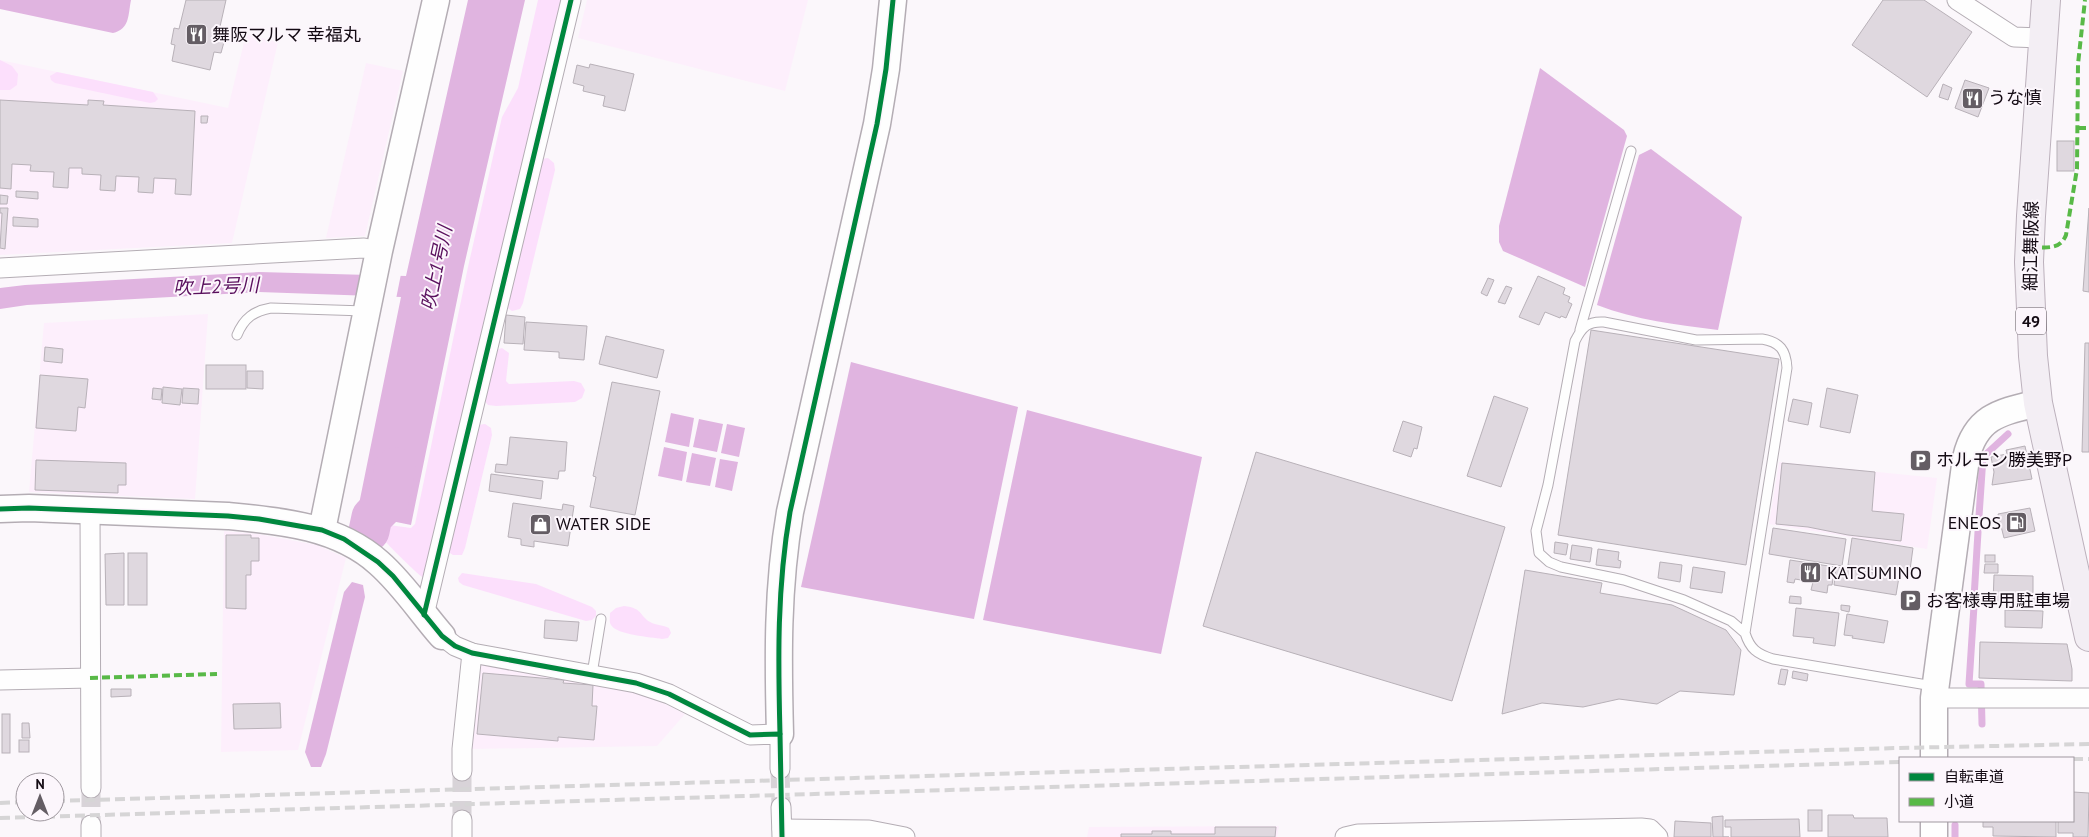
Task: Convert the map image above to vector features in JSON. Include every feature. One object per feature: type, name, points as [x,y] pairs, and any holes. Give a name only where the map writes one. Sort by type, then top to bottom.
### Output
[{"type":"main road","name":"細江舞阪線","points":[[2046,0],[2029,262],[2032,337],[2038,402],[2089,637]]},
{"type":"street","points":[[322,530],[377,259],[436,0]]},
{"type":"street","points":[[424,615],[571,0]]},
{"type":"street","points":[[780,769],[778,633],[785,542],[792,502],[877,124],[888,60],[893,0]]},
{"type":"street","points":[[1957,0],[2014,36],[2044,38]]},
{"type":"street","points":[[0,268],[364,248],[377,259]]},
{"type":"street","points":[[1934,757],[1935,692],[1965,464],[1970,441],[1979,427],[1992,417],[2038,402]]},
{"type":"street","points":[[0,509],[90,510],[234,516],[322,530],[344,539],[378,562],[393,576],[442,636],[455,646],[472,653],[636,682],[750,735],[780,734]]},
{"type":"street","points":[[90,510],[91,788]]},
{"type":"street","points":[[462,771],[462,749],[472,653]]},
{"type":"street","points":[[0,680],[90,678]]},
{"type":"street","points":[[1935,692],[1966,698],[2089,698]]},
{"type":"street","points":[[781,807],[782,833],[869,830],[905,837]]},
{"type":"street","points":[[1934,822],[1934,837]]},
{"type":"street","points":[[1345,837],[1358,834],[1641,828],[1650,829],[1658,837]]},
{"type":"lane","points":[[1631,151],[1580,330],[1575,341],[1548,485],[1536,531],[1539,553],[1549,562],[1561,567],[1624,580],[1684,600],[1731,622],[1745,633]]},
{"type":"lane","points":[[237,335],[246,319],[262,309],[367,308]]},
{"type":"lane","points":[[1580,330],[1596,321],[1696,340],[1762,339],[1773,341],[1782,347],[1786,357],[1787,368],[1745,633],[1750,647],[1760,655],[1773,659],[1935,692]]},
{"type":"lane","points":[[592,674],[601,619]]},
{"type":"shaded area","points":[[538,0],[565,0],[424,578],[410,567],[383,539],[379,527],[382,524],[411,528],[415,524],[468,267],[502,117],[518,88]]},
{"type":"shaded area","points":[[587,0],[808,0],[785,91],[578,38]]},
{"type":"shaded area","points":[[246,34],[278,42],[232,243],[0,255],[0,60],[228,108]]},
{"type":"shaded area","points":[[0,60],[12,66],[18,74],[17,85],[10,90],[0,90]]},
{"type":"shaded area","points":[[366,63],[403,71],[365,236],[326,238]]},
{"type":"shaded area","points":[[57,72],[153,92],[158,99],[150,103],[55,83],[51,80],[50,76]]},
{"type":"shaded area","points":[[548,158],[554,163],[555,170],[523,303],[520,309],[512,311],[506,307],[541,159]]},
{"type":"shaded area","points":[[208,314],[195,499],[29,492],[44,323]]},
{"type":"shaded area","points":[[502,348],[509,353],[506,381],[509,384],[574,381],[581,383],[585,390],[582,398],[575,402],[488,405],[483,399],[496,350]]},
{"type":"shaded area","points":[[485,424],[491,428],[492,435],[465,548],[462,555],[453,555],[447,551],[478,425]]},
{"type":"shaded area","points":[[1779,462],[1937,478],[1927,549],[1769,524]]},
{"type":"shaded area","points":[[224,531],[258,534],[317,545],[346,558],[298,750],[221,752]]},
{"type":"shaded area","points":[[462,573],[536,584],[592,607],[596,611],[596,616],[592,620],[586,621],[463,585],[459,582],[458,578]]},
{"type":"shaded area","points":[[624,606],[635,609],[652,623],[669,628],[671,633],[668,638],[662,639],[635,635],[614,628],[610,623],[610,613],[616,608]]},
{"type":"shaded area","points":[[479,664],[633,692],[685,714],[657,746],[471,749]]},
{"type":"shaded area","points":[[1279,826],[1277,837],[1087,837],[1089,827]]},
{"type":"water","points":[[0,0],[131,0],[125,25],[119,31],[113,33],[0,9]]},
{"type":"water","name":"吹上2号川","points":[[468,0],[525,0],[464,266],[411,525],[357,514],[401,297],[259,292],[27,305],[0,309],[0,288],[25,285],[259,272],[406,276]]},
{"type":"water","points":[[1540,68],[1624,130],[1627,136],[1585,287],[1503,251],[1499,242],[1499,226]]},
{"type":"water","points":[[1651,149],[1742,217],[1718,330],[1642,318],[1597,305],[1639,155]]},
{"type":"water","points":[[851,362],[1018,407],[974,619],[801,587]]},
{"type":"water","points":[[1027,410],[1202,457],[1161,654],[983,620]]},
{"type":"water","points":[[671,413],[694,418],[689,447],[665,442]]},
{"type":"water","points":[[699,419],[723,424],[717,452],[693,447]]},
{"type":"water","points":[[727,424],[745,428],[739,457],[721,453]]},
{"type":"water","points":[[664,447],[687,452],[682,481],[658,476]]},
{"type":"water","points":[[692,453],[716,458],[710,486],[686,482]]},
{"type":"water","points":[[720,459],[738,462],[732,491],[715,487]]},
{"type":"water","points":[[352,582],[363,585],[365,597],[326,754],[321,767],[311,767],[305,752],[344,592]]},
{"type":"pier","points":[[362,272],[401,274],[396,299],[357,298]]},
{"type":"building","name":"舞阪マルマ 幸福丸","points":[[186,0],[226,0],[217,40],[224,42],[221,53],[214,52],[210,70],[172,61],[175,45],[171,44],[174,28],[179,29]]},
{"type":"building","points":[[1883,0],[1924,0],[1972,32],[1927,97],[1852,45]]},
{"type":"building","points":[[590,64],[634,74],[625,111],[603,106],[605,96],[583,91],[584,86],[573,83],[577,65],[589,68]]},
{"type":"building","name":"うな慎","points":[[1965,80],[1989,88],[1978,117],[1955,108]]},
{"type":"building","points":[[1943,84],[1952,88],[1948,100],[1939,97]]},
{"type":"building","points":[[0,100],[88,105],[88,100],[104,101],[103,105],[195,111],[191,195],[175,194],[176,179],[154,178],[153,193],[138,192],[139,177],[116,176],[115,191],[100,190],[101,175],[82,174],[82,168],[69,168],[68,188],[53,187],[54,172],[30,171],[31,165],[12,164],[11,189],[0,188]]},
{"type":"building","points":[[201,116],[208,116],[207,123],[201,123]]},
{"type":"building","points":[[2057,141],[2074,141],[2074,171],[2057,171]]},
{"type":"building","points":[[16,191],[38,192],[38,199],[16,197]]},
{"type":"building","points":[[0,195],[8,196],[7,204],[0,204]]},
{"type":"building","points":[[0,208],[8,208],[5,249],[0,248],[2,213],[0,213]]},
{"type":"building","points":[[2089,208],[2089,292],[2083,291]]},
{"type":"building","points":[[13,217],[38,219],[38,227],[13,226]]},
{"type":"building","points":[[1538,276],[1565,288],[1563,294],[1570,297],[1568,302],[1572,304],[1566,318],[1561,316],[1560,318],[1545,312],[1539,325],[1519,317]]},
{"type":"building","points":[[1488,278],[1494,280],[1487,296],[1481,293]]},
{"type":"building","points":[[1506,286],[1512,288],[1505,304],[1498,302]]},
{"type":"building","points":[[506,315],[525,317],[523,344],[504,343]]},
{"type":"building","points":[[526,322],[587,326],[584,360],[559,358],[559,352],[524,350]]},
{"type":"building","points":[[1591,330],[1779,359],[1746,565],[1558,535]]},
{"type":"building","points":[[606,336],[664,350],[657,378],[599,364]]},
{"type":"building","points":[[2085,343],[2089,343],[2089,452],[2082,452]]},
{"type":"building","points":[[45,347],[63,349],[62,363],[44,361]]},
{"type":"building","points":[[206,365],[246,365],[246,389],[206,389]]},
{"type":"building","points":[[247,371],[263,371],[263,389],[247,388]]},
{"type":"building","points":[[40,375],[88,379],[85,408],[78,407],[76,431],[36,428]]},
{"type":"building","points":[[612,382],[660,391],[635,515],[590,507],[596,477],[593,476]]},
{"type":"building","points":[[163,387],[182,389],[180,405],[162,403]]},
{"type":"building","points":[[153,388],[162,389],[161,400],[152,399]]},
{"type":"building","points":[[183,388],[199,389],[198,404],[182,403]]},
{"type":"building","points":[[1827,388],[1858,395],[1850,433],[1820,427]]},
{"type":"building","points":[[1494,396],[1528,408],[1501,487],[1467,476]]},
{"type":"building","points":[[1793,399],[1812,403],[1808,425],[1788,421]]},
{"type":"building","points":[[1403,421],[1422,427],[1417,449],[1414,448],[1411,457],[1393,451]]},
{"type":"building","points":[[510,437],[567,442],[565,471],[559,471],[558,479],[495,472],[496,464],[507,465]]},
{"type":"building","points":[[2025,446],[2032,479],[1992,485],[1994,472],[1991,457],[2007,454],[2006,450]]},
{"type":"building","points":[[1256,452],[1505,527],[1452,701],[1203,626]]},
{"type":"building","points":[[36,460],[126,463],[126,485],[118,485],[118,493],[35,490]]},
{"type":"building","points":[[1782,463],[1875,472],[1872,511],[1904,514],[1901,541],[1776,524]]},
{"type":"building","points":[[491,474],[543,481],[541,499],[489,491]]},
{"type":"building","name":"WATER SIDE","points":[[513,503],[562,510],[563,504],[574,506],[568,546],[534,541],[534,547],[521,545],[521,539],[508,537]]},
{"type":"building","points":[[2030,508],[2035,531],[2004,538],[1998,514]]},
{"type":"building","points":[[1773,528],[1846,539],[1842,566],[1769,554]]},
{"type":"building","points":[[226,535],[251,535],[251,538],[259,538],[259,561],[251,561],[251,575],[246,575],[246,609],[226,608]]},
{"type":"building","points":[[1852,538],[1913,548],[1909,577],[1848,565]]},
{"type":"building","points":[[1555,542],[1568,544],[1566,555],[1554,553]]},
{"type":"building","points":[[1572,545],[1592,548],[1590,562],[1570,559]]},
{"type":"building","points":[[1598,549],[1619,552],[1620,568],[1596,565]]},
{"type":"building","points":[[124,553],[124,605],[106,605],[105,554]]},
{"type":"building","points":[[128,553],[147,553],[147,605],[128,605]]},
{"type":"building","points":[[1985,555],[1995,555],[1995,562],[1985,562]]},
{"type":"building","name":"KATSUMINO","points":[[1790,560],[1835,567],[1832,585],[1828,585],[1827,593],[1811,590],[1813,582],[1795,579],[1794,583],[1787,582]]},
{"type":"building","points":[[1660,562],[1682,565],[1680,582],[1658,578]]},
{"type":"building","points":[[1985,564],[1998,564],[1998,573],[1984,573]]},
{"type":"building","points":[[1693,567],[1725,572],[1722,593],[1690,588]]},
{"type":"building","points":[[1836,567],[1899,577],[1896,595],[1834,585]]},
{"type":"building","points":[[1525,570],[1602,583],[1600,593],[1672,605],[1726,630],[1741,650],[1734,695],[1680,691],[1657,704],[1619,699],[1583,707],[1542,703],[1502,714]]},
{"type":"building","points":[[1994,575],[2033,576],[2033,594],[2036,594],[2036,605],[1993,604]]},
{"type":"building","points":[[1790,596],[1801,597],[1801,604],[1789,603]]},
{"type":"building","points":[[1841,605],[1850,606],[1849,612],[1841,610]]},
{"type":"building","points":[[1796,608],[1839,613],[1835,646],[1813,643],[1814,638],[1793,636]]},
{"type":"building","points":[[2005,610],[2043,611],[2042,628],[2005,627]]},
{"type":"building","points":[[1847,614],[1888,621],[1884,643],[1844,635]]},
{"type":"building","points":[[545,620],[579,622],[577,641],[544,638]]},
{"type":"building","points":[[1980,642],[2067,644],[2072,669],[2072,681],[1979,678]]},
{"type":"building","points":[[1781,669],[1788,670],[1785,685],[1778,684]]},
{"type":"building","points":[[1793,671],[1808,674],[1807,681],[1792,678]]},
{"type":"building","points":[[483,673],[564,680],[563,683],[593,685],[592,706],[597,706],[594,740],[558,737],[558,741],[477,734]]},
{"type":"building","points":[[111,689],[131,689],[131,696],[111,697]]},
{"type":"building","points":[[280,703],[281,728],[234,729],[233,704]]},
{"type":"building","points":[[2,714],[10,714],[10,753],[2,753]]},
{"type":"building","points":[[22,723],[29,723],[30,738],[22,738]]},
{"type":"building","points":[[19,740],[29,740],[29,752],[19,752]]},
{"type":"building","points":[[2074,792],[2089,793],[2088,837],[2073,837],[2073,833],[2058,833],[2058,822],[2074,822]]},
{"type":"building","points":[[1808,810],[1822,810],[1822,831],[1808,831]]},
{"type":"building","points":[[1828,815],[1853,815],[1854,818],[1887,818],[1888,837],[1828,837]]},
{"type":"building","points":[[1723,816],[1723,837],[1713,837],[1712,817]]},
{"type":"building","points":[[1799,819],[1800,837],[1731,837],[1731,827],[1725,827],[1725,820]]},
{"type":"building","points":[[1675,821],[1711,823],[1711,837],[1674,837]]},
{"type":"building","points":[[1983,822],[2056,822],[2056,837],[1993,836],[1993,827],[1983,827]]},
{"type":"building","points":[[1215,827],[1276,827],[1275,837],[1121,837],[1121,834],[1152,834],[1152,831],[1171,831],[1171,834],[1215,834]]},
{"type":"waterway","points":[[1979,516],[1983,457],[2008,434]]},
{"type":"waterway","name":"吹上1号川","points":[[369,531],[372,517],[388,501],[395,468]]},
{"type":"waterway","points":[[1974,598],[1978,532]]},
{"type":"waterway","points":[[1974,606],[1969,684],[1981,684],[1982,724]]},
{"type":"waterway","points":[[1955,825],[1955,837]]},
{"type":"tunnel","points":[[780,769],[781,807]]},
{"type":"tunnel","points":[[462,771],[462,820]]},
{"type":"tunnel","points":[[91,788],[91,825]]},
{"type":"railway","points":[[65,801],[2089,744]]},
{"type":"railway","points":[[2074,759],[2089,759]]},
{"type":"railway","points":[[0,818],[1899,762]]},
{"type":"railway","points":[[0,803],[15,802]]},
{"type":"marked path","points":[[2030,247],[2056,246],[2060,244],[2066,235],[2077,169],[2078,64],[2085,0]]},
{"type":"marked path","points":[[2078,128],[2089,128]]},
{"type":"marked path","points":[[90,678],[217,674]]},
{"type":"cycle path","points":[[424,615],[571,0]]},
{"type":"cycle path","points":[[780,734],[779,650],[781,596],[790,512],[877,124],[886,69],[893,0]]},
{"type":"cycle path","points":[[0,509],[29,508],[228,516],[259,519],[322,530],[344,539],[378,562],[393,576],[442,636],[455,646],[472,653],[636,683],[669,694],[750,735],[780,734],[782,837]]},
{"type":"place","name":"舞阪マルマ 幸福丸","points":[[196,35]]},
{"type":"place","name":"うな慎","points":[[1972,98]]},
{"type":"place","name":"ホルモン勝美野P","points":[[1920,460]]},
{"type":"place","name":"ENEOS","points":[[2017,523]]},
{"type":"place","name":"WATER SIDE","points":[[540,524]]},
{"type":"place","name":"KATSUMINO","points":[[1811,573]]},
{"type":"place","name":"お客様専用駐車場","points":[[1910,601]]}]
